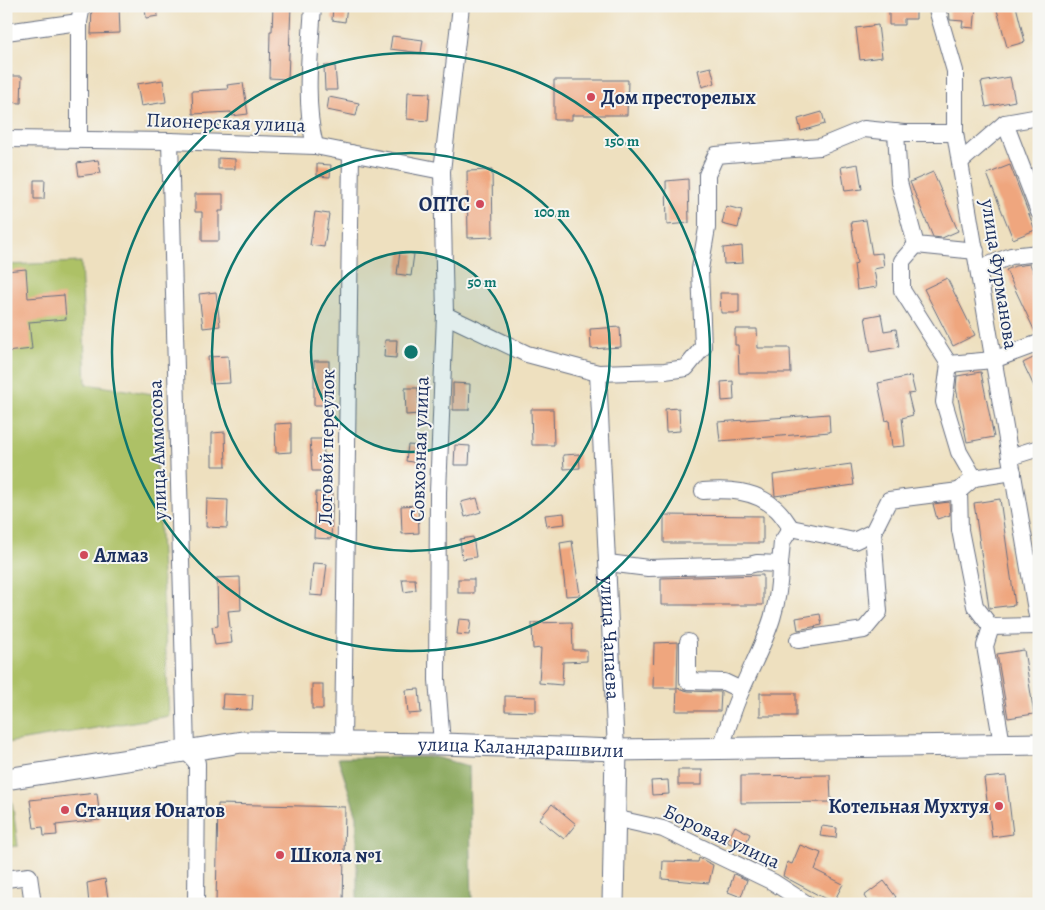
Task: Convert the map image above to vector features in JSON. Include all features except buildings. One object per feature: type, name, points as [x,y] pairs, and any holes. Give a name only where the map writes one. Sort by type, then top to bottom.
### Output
[{"type":"main road","name":"улица Каландарашвили","points":[[6,779],[242,742],[442,744],[616,750],[721,747],[1039,744]]},
{"type":"main road","name":"улица Чапаева","points":[[613,904],[616,750]]},
{"type":"street","points":[[313,6],[309,83],[310,127],[315,146]]},
{"type":"street","name":"Совхозная улица","points":[[442,744],[437,680],[438,492],[445,315],[442,171],[460,6]]},
{"type":"street","name":"улица Фурманова","points":[[936,6],[955,71],[955,133],[1011,465],[1035,585],[1039,627]]},
{"type":"street","points":[[6,32],[81,14],[79,139]]},
{"type":"street","points":[[960,162],[1005,123],[1039,117]]},
{"type":"street","points":[[1005,123],[1039,212]]},
{"type":"street","points":[[445,315],[527,354],[598,373],[665,371],[686,368],[703,347],[700,269],[706,228],[707,174],[716,155],[820,147],[864,129],[896,132],[955,133]]},
{"type":"street","points":[[896,132],[899,182],[916,245]]},
{"type":"street","name":"Пионерская улица","points":[[6,139],[170,141],[315,146],[442,171]]},
{"type":"street","name":"улица Аммосова","points":[[170,141],[186,751],[197,763],[196,904]]},
{"type":"street","name":"Логовой переулок","points":[[343,742],[351,153]]},
{"type":"street","points":[[916,245],[976,251]]},
{"type":"street","points":[[916,245],[902,261],[902,290],[949,364],[944,402],[959,452],[974,478]]},
{"type":"street","points":[[979,270],[1011,256],[1039,253]]},
{"type":"street","points":[[949,364],[993,360],[1039,343]]},
{"type":"street","name":"улица Чапаева","points":[[598,373],[616,750]]},
{"type":"street","points":[[798,640],[864,630],[879,612],[873,532],[888,500],[959,491],[974,478],[1011,465],[1039,448]]},
{"type":"street","points":[[703,491],[726,489],[750,494],[774,507],[791,528],[854,541],[873,532]]},
{"type":"street","points":[[959,491],[960,530],[976,606],[991,627]]},
{"type":"street","points":[[721,747],[741,690],[774,615],[780,588],[782,542],[791,528]]},
{"type":"street","points":[[608,563],[648,568],[749,565],[757,563],[780,564]]},
{"type":"street","points":[[991,627],[1039,627]]},
{"type":"street","points":[[991,627],[985,646],[1002,744]]},
{"type":"street","points":[[688,642],[688,681],[724,682],[741,690]]},
{"type":"street","name":"Боровая улица","points":[[614,818],[663,829],[773,882],[807,904]]},
{"type":"street","points":[[6,879],[29,876],[32,904]]},
{"type":"green space","name":"Алмаз","points":[[81,262],[86,384],[153,394],[169,716],[6,743],[6,265]]},
{"type":"green space","points":[[434,757],[469,766],[472,904],[357,904],[357,816],[338,758]]},
{"type":"green space","points":[[12,801],[18,846],[6,847],[6,802]]},
{"type":"place","name":"Дом престорелых","points":[[591,97]]},
{"type":"place","name":"ОПТС","points":[[480,204]]},
{"type":"place","name":"Алмаз","points":[[84,555]]},
{"type":"place","name":"Котельная Мухтуя","points":[[999,806]]},
{"type":"place","name":"Станция Юнатов","points":[[65,810]]},
{"type":"place","name":"Школа №1","points":[[280,855]]}]
